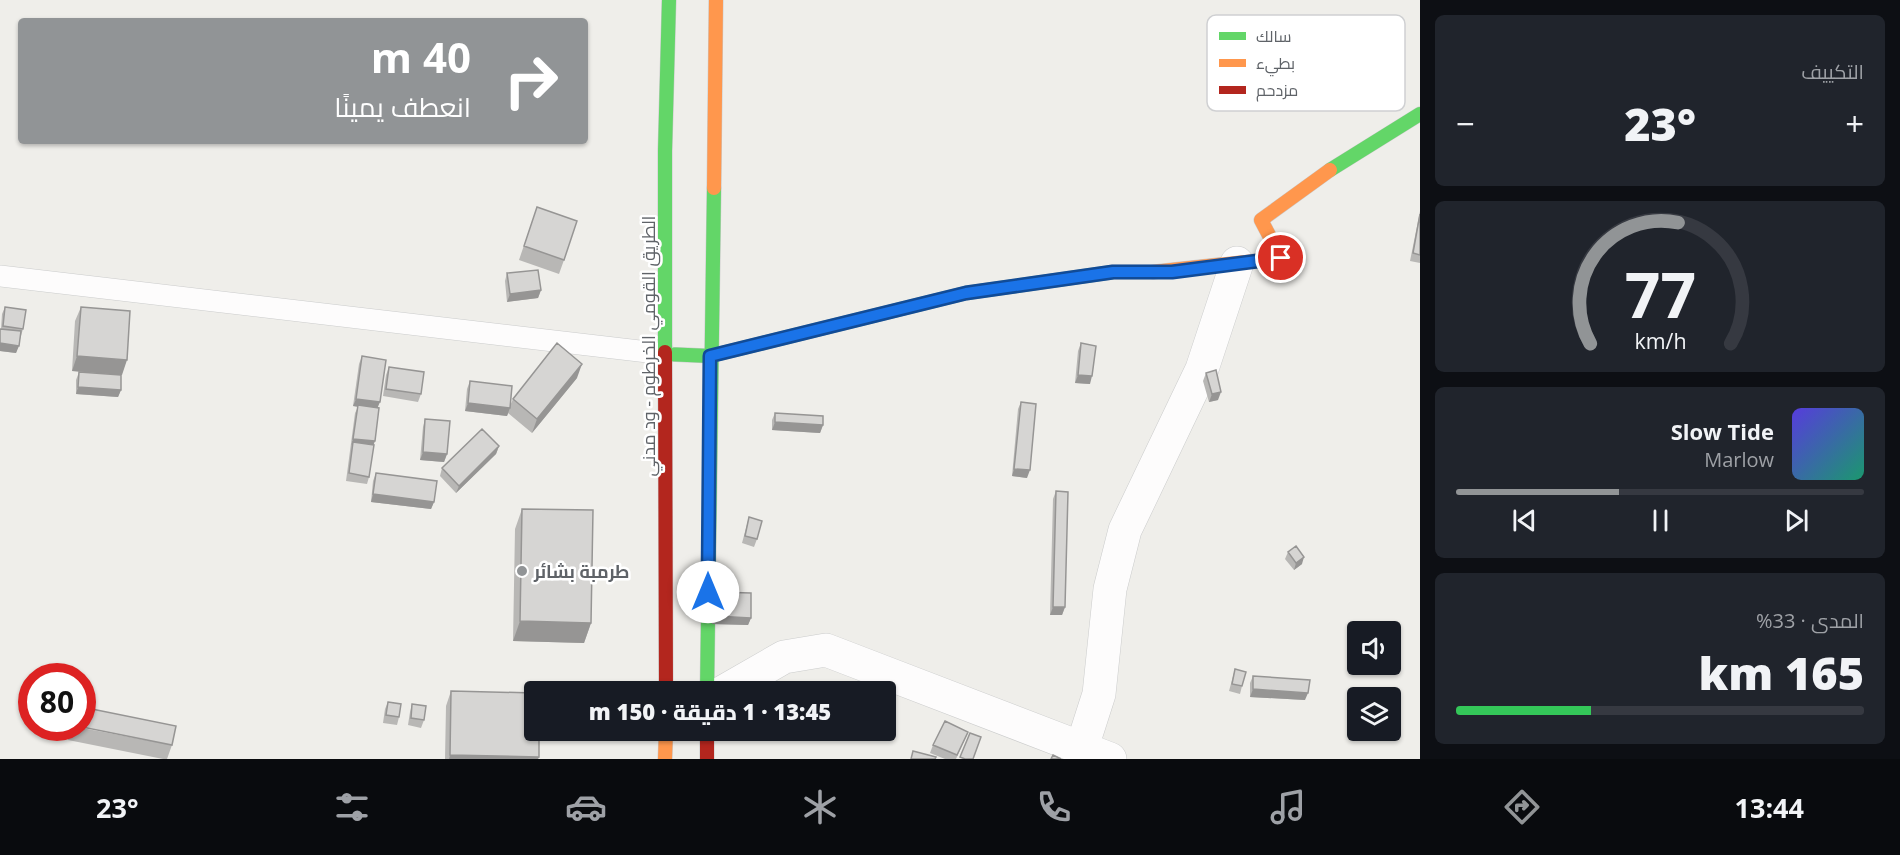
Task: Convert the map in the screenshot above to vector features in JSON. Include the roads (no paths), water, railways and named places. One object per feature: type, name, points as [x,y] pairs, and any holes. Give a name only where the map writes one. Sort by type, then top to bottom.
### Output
[{"type":"main road","name":"الطريق القومي الخرطوم - ود مدني","points":[[666,681],[665,354],[669,0]]},
{"type":"main road","points":[[708,681],[710,356],[716,0]]},
{"type":"main road","points":[[665,354],[710,356],[966,293],[1113,272],[1172,272],[1281,258],[1261,220],[1349,156],[1420,114]]},
{"type":"main road","points":[[665,759],[666,741]]},
{"type":"main road","points":[[707,741],[707,759]]},
{"type":"street","points":[[742,681],[784,657],[825,650],[1096,753],[1098,694],[1110,589],[1125,530],[1202,369],[1237,263]]},
{"type":"lane","points":[[0,276],[665,354]]},
{"type":"place","name":"طرمبة بشائر","points":[[522,571]]}]
